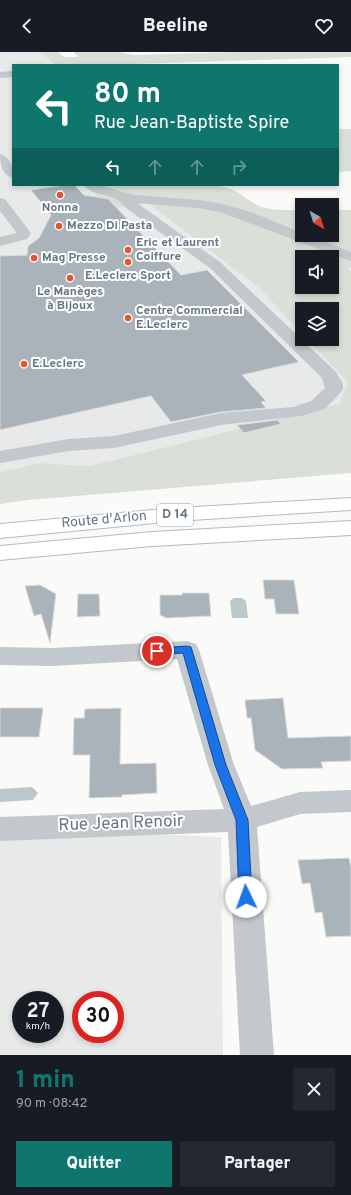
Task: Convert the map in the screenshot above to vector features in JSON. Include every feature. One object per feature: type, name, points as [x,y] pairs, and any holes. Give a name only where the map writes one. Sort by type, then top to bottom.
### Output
[{"type":"main road","name":"Route d'Arlon","points":[[0,531],[66,523],[351,504]]},
{"type":"main road","name":"Route d'Arlon","points":[[0,554],[152,539],[351,528]]},
{"type":"street","points":[[0,75],[12,74]]},
{"type":"street","points":[[0,158],[10,180]]},
{"type":"street","points":[[92,186],[97,189],[134,199],[183,201],[214,206],[241,213],[351,257]]},
{"type":"street","points":[[0,457],[69,445],[114,442],[221,419],[294,412],[318,404],[334,389],[334,384],[330,376],[215,265],[131,205],[121,196]]},
{"type":"street","points":[[0,202],[24,233],[16,239],[0,242]]},
{"type":"street","points":[[0,656],[52,657],[187,650],[221,765],[242,820],[257,1055]]},
{"type":"street","name":"Rue Jean Renoir","points":[[0,829],[242,820],[300,803],[351,801]]},
{"type":"shaded area","name":"Centre Commercial E.Leclerc","points":[[0,52],[40,52],[55,64],[12,64],[12,186],[94,186],[97,189],[94,196],[108,199],[117,208],[147,202],[259,288],[295,327],[295,346],[314,346],[348,383],[340,404],[89,466],[40,463],[0,472]]},
{"type":"shaded area","points":[[40,52],[58,52],[64,57],[78,57],[74,52],[118,52],[134,55],[234,52],[351,52],[351,57],[134,64],[55,64]]},
{"type":"shaded area","points":[[339,129],[351,129],[351,171],[339,172]]},
{"type":"shaded area","points":[[94,186],[219,186],[233,190],[264,208],[295,210],[295,242],[339,242],[339,210],[351,210],[351,268],[349,269],[351,271],[351,473],[28,500],[0,504],[0,472],[40,463],[89,466],[339,404],[348,383],[314,346],[339,346],[339,302],[295,302],[295,327],[259,288],[148,203],[117,208],[108,199],[94,196],[97,189]]},
{"type":"shaded area","points":[[234,598],[242,598],[246,601],[248,618],[232,618],[230,601]]},
{"type":"shaded area","points":[[32,787],[38,793],[33,800],[0,802],[0,789]]},
{"type":"shaded area","points":[[0,828],[221,837],[223,1055],[0,1055]]},
{"type":"building","name":"Centre Commercial E.Leclerc","points":[[59,186],[75,186],[84,195],[108,199],[181,275],[207,270],[299,362],[242,375],[266,401],[261,402],[266,408],[221,412],[171,422],[151,396],[0,430],[0,256],[27,255],[28,246],[39,238],[51,215],[31,190]]},
{"type":"building","points":[[277,420],[281,424],[244,433],[237,425]]},
{"type":"building","points":[[263,580],[294,580],[299,614],[276,614],[274,599],[265,599]]},
{"type":"building","points":[[40,585],[56,594],[50,643],[41,614],[34,616],[25,586]]},
{"type":"building","points":[[182,593],[209,593],[211,616],[166,618],[160,615],[160,595],[182,595]]},
{"type":"building","points":[[78,594],[99,594],[100,616],[77,617]]},
{"type":"building","points":[[283,698],[288,738],[351,736],[351,761],[321,762],[323,768],[282,769],[255,750],[251,718],[247,718],[245,700]]},
{"type":"building","points":[[0,708],[43,708],[39,737],[0,737]]},
{"type":"building","points":[[121,708],[120,764],[156,763],[157,793],[122,795],[122,797],[89,798],[90,755],[73,755],[74,718],[84,718],[85,709]]},
{"type":"building","points":[[349,858],[351,867],[351,936],[326,937],[322,912],[315,913],[310,883],[302,884],[298,860]]},
{"type":"place","name":"Nonna","points":[[60,195]]},
{"type":"place","name":"Mezzo Di Pasta","points":[[59,226]]},
{"type":"place","name":"Eric et Laurent Coiffure","points":[[128,250]]},
{"type":"place","name":"Mag Presse","points":[[34,258]]},
{"type":"place","name":"E.Leclerc Sport","points":[[128,262]]},
{"type":"place","name":"Le Manèges à Bijoux","points":[[70,278]]},
{"type":"place","name":"Centre Commercial E.Leclerc","points":[[128,318]]},
{"type":"place","name":"E.Leclerc","points":[[24,364]]},
{"type":"route","points":[[157,651],[187,650],[221,765],[242,820],[246,897]]}]
